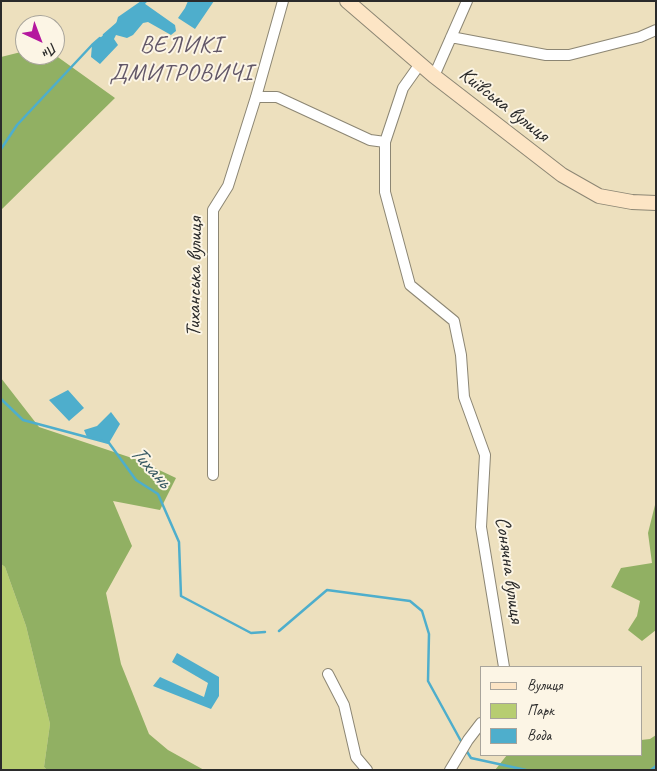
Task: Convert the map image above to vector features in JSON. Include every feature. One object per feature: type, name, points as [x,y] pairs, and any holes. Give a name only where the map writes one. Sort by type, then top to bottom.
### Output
[{"type":"main road","name":"Київська вулиця","points":[[347,1],[434,76],[562,175],[599,196],[632,202],[656,203]]},
{"type":"street","name":"Тиханська вулиця","points":[[213,475],[213,210],[228,186],[283,1]]},
{"type":"street","points":[[434,76],[467,1]]},
{"type":"street","points":[[451,37],[546,55],[569,55],[656,30]]},
{"type":"street","name":"Сонячна вулиця","points":[[420,64],[403,88],[385,142],[385,192],[410,285],[454,322],[461,356],[464,397],[485,455],[481,526],[504,666]]},
{"type":"street","points":[[256,97],[277,97],[370,140],[385,142]]},
{"type":"street","points":[[328,674],[344,705],[356,757],[367,770]]},
{"type":"street","points":[[450,770],[480,724]]},
{"type":"green space","points":[[15,54],[15,65],[65,65],[65,62],[115,98],[1,210],[1,57]]},
{"type":"green space","points":[[1,378],[39,427],[138,460],[176,478],[160,510],[113,501],[132,546],[106,593],[121,664],[149,734],[168,750],[204,770],[47,770],[44,767],[50,724],[26,626],[5,567],[1,564]]},
{"type":"green space","points":[[656,501],[656,630],[642,641],[628,630],[637,616],[640,601],[611,587],[621,568],[652,563],[648,533]]},
{"type":"green space","points":[[1,564],[5,567],[26,626],[50,724],[44,767],[47,770],[1,770]]},
{"type":"green space","points":[[656,735],[656,770],[495,770],[506,756],[642,756],[642,740],[650,739]]},
{"type":"water","points":[[141,1],[175,25],[176,31],[171,35],[148,22],[143,23],[133,35],[127,38],[116,35],[114,39],[118,45],[100,64],[91,57],[92,45],[116,24],[118,17]]},
{"type":"water","points":[[188,1],[214,1],[195,29],[178,18]]},
{"type":"water","points":[[68,390],[84,408],[69,421],[49,400]]},
{"type":"water","points":[[111,412],[120,424],[109,443],[87,437],[84,430],[97,426]]},
{"type":"water","points":[[177,653],[219,677],[219,696],[211,709],[153,686],[160,677],[204,697],[208,683],[172,662]]},
{"type":"waterway","name":"Тихань","points":[[141,6],[146,1]]},
{"type":"waterway","name":"Тихань","points":[[104,35],[119,22]]},
{"type":"waterway","name":"Тихань","points":[[1,149],[17,125],[100,38]]},
{"type":"waterway","name":"Тихань","points":[[1,399],[23,420],[109,443],[136,480],[158,494],[179,542],[181,596],[251,633],[265,632]]},
{"type":"waterway","name":"Тихань","points":[[279,631],[327,590],[410,601],[422,611],[429,634],[428,681],[462,743]]},
{"type":"waterway","name":"Тихань","points":[[466,750],[471,758],[526,770]]},
{"type":"waterway","name":"Тихань","points":[[651,770],[656,766]]},
{"type":"district","name":"ВЕЛИКІ ДМИТРОВИЧІ","points":[[181,60]]}]
